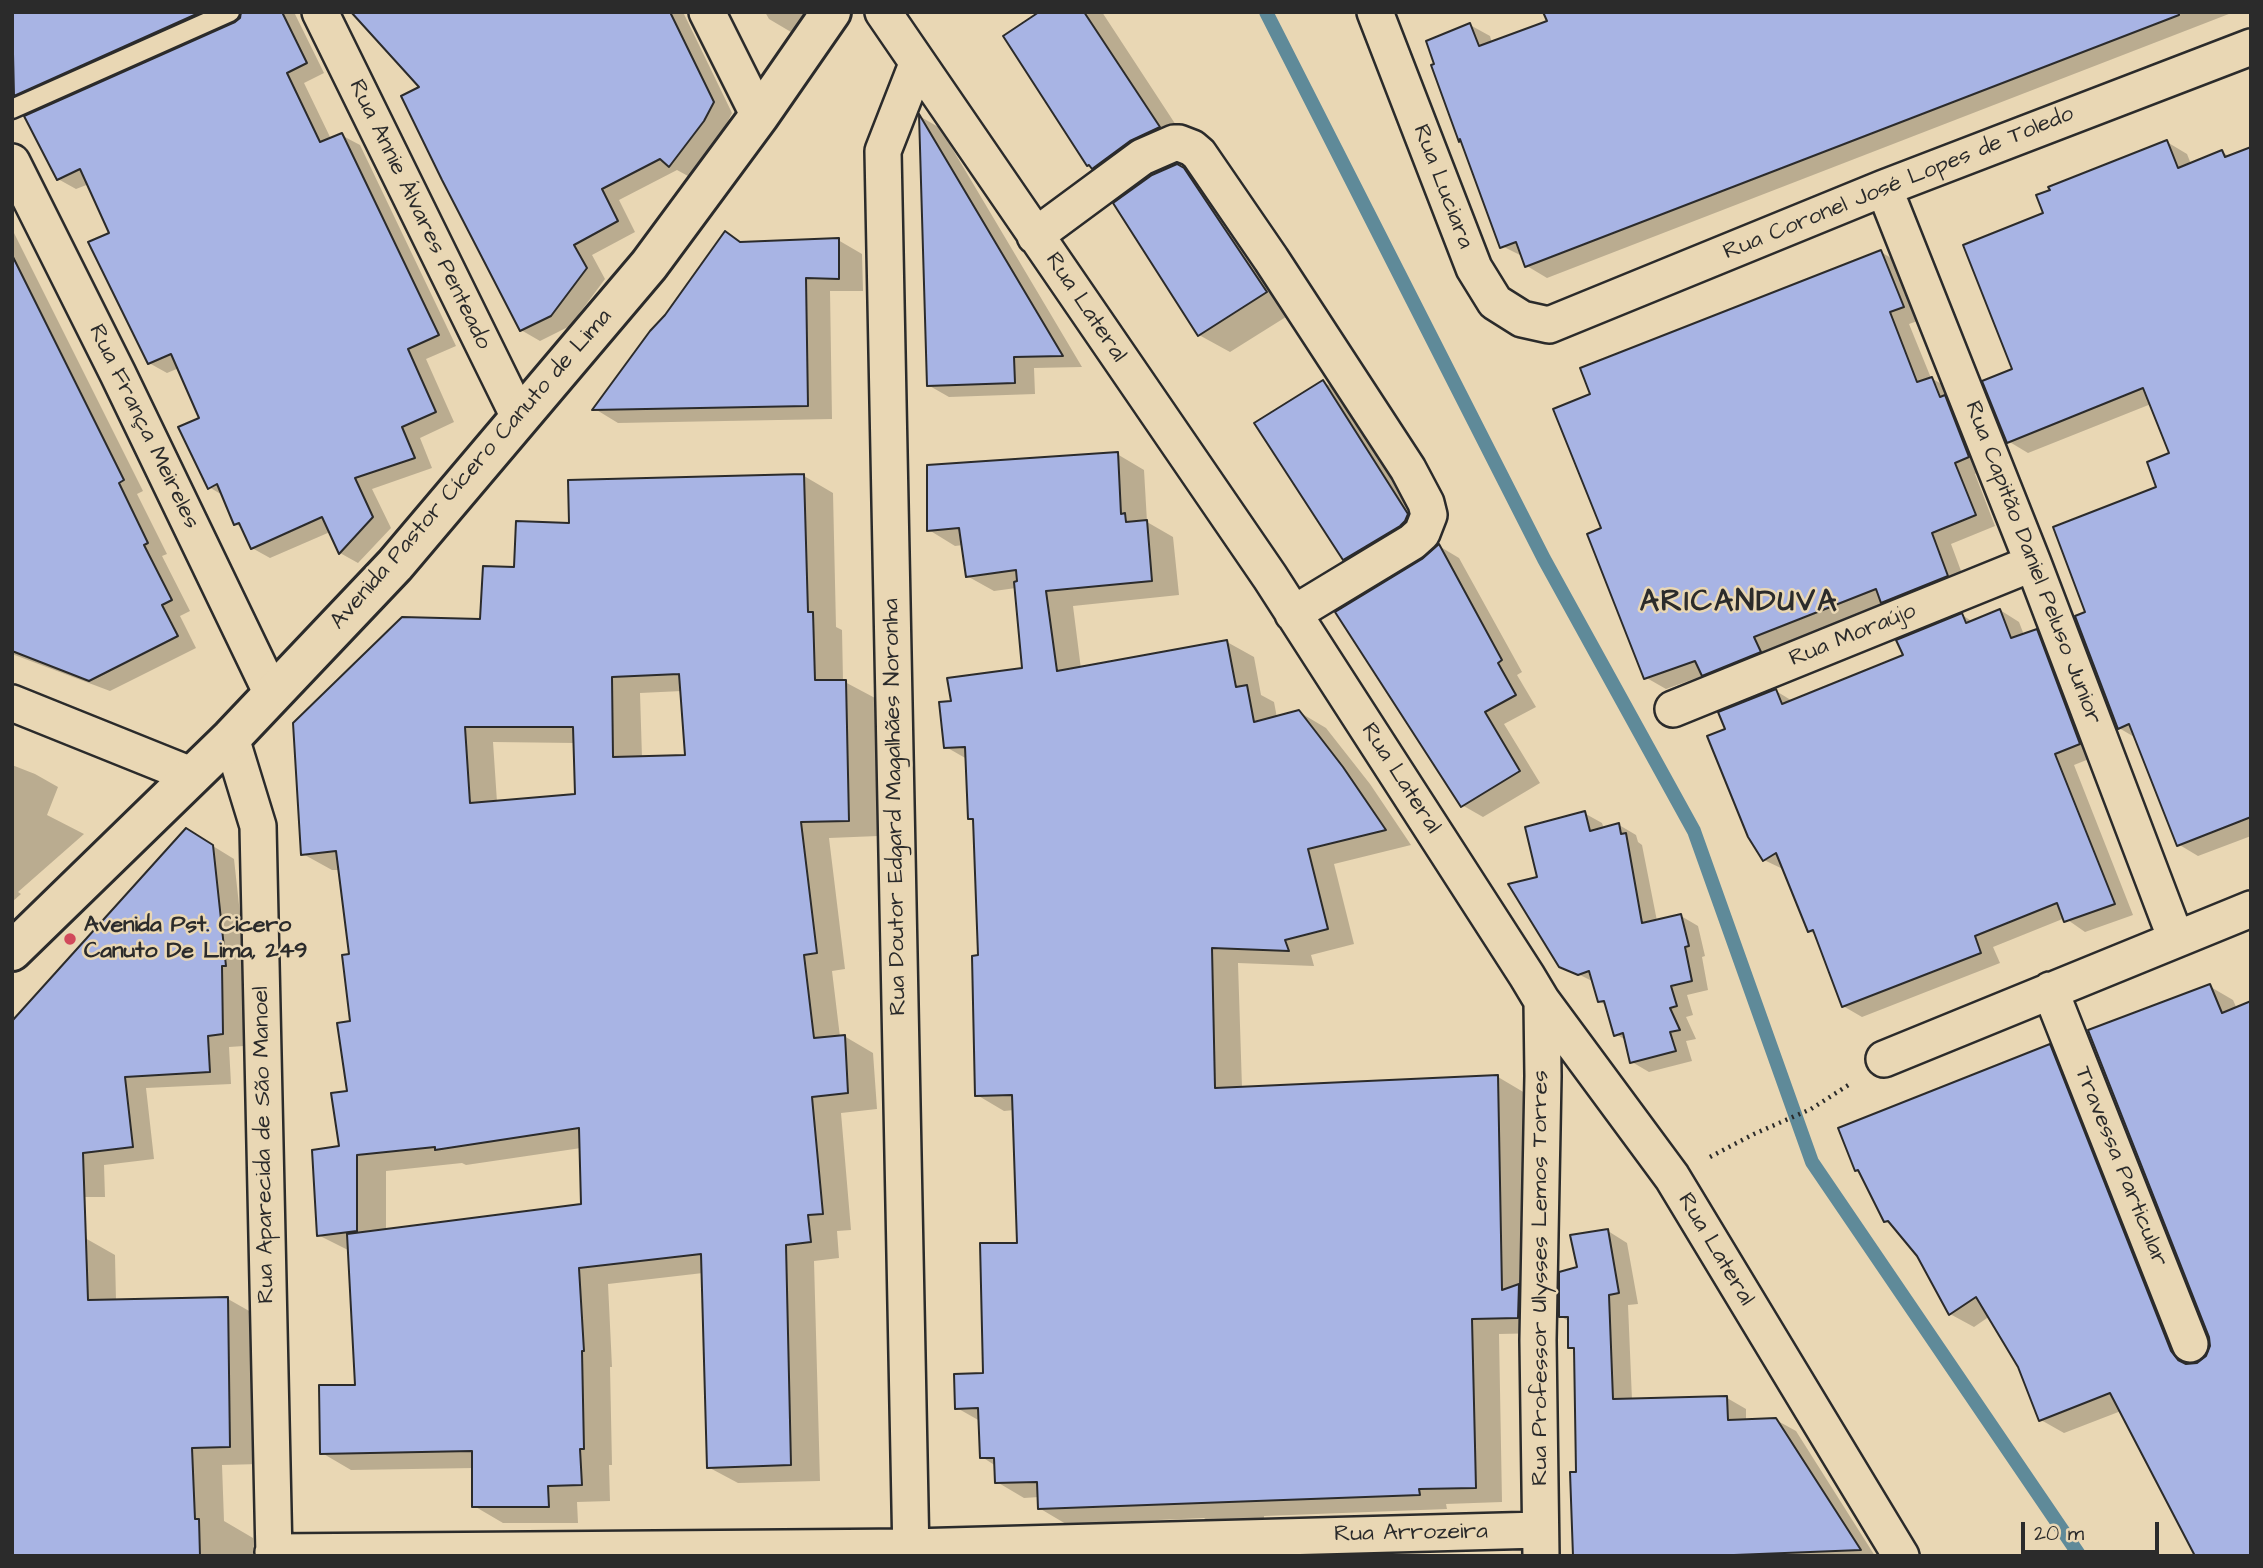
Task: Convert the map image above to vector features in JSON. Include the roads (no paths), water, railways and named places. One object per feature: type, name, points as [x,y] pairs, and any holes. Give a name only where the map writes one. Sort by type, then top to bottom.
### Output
[{"type":"main road","name":"Avenida Pastor Cícero Canuto de Lima","points":[[12,951],[231,738],[395,565],[649,265],[759,116],[831,12]]},
{"type":"street","name":"Rua Annie Álvares Penteado","points":[[320,12],[519,417]]},
{"type":"street","points":[[707,12],[759,116]]},
{"type":"street","name":"Rua Lateral","points":[[883,12],[1293,614],[1542,1001],[1672,1177],[1901,1556]]},
{"type":"street","name":"Rua Luciara","points":[[1375,12],[1474,268],[1495,302],[1522,319],[1549,325]]},
{"type":"street","name":"Rua Coronel José Lopes de Toledo","points":[[1549,325],[1884,188],[2251,47]]},
{"type":"street","name":"Rua Doutor Edgard Magalhães Noronha","points":[[911,1551],[883,151],[917,64]]},
{"type":"street","points":[[1035,236],[1142,157],[1179,143],[1199,154],[1271,259],[1408,470],[1426,503],[1429,515],[1422,533],[1412,542],[1293,614]]},
{"type":"street","name":"Rua França Meireles","points":[[12,162],[272,694]]},
{"type":"street","name":"Rua Capitão Daniel Peluso Junior","points":[[1884,188],[2033,563],[2176,939]]},
{"type":"street","name":"Rua Moraújo","points":[[1673,709],[2033,563]]},
{"type":"street","points":[[12,704],[191,775]]},
{"type":"street","name":"Rua Aparecida de São Manoel","points":[[231,738],[258,826],[274,1554]]},
{"type":"street","points":[[1884,1059],[2251,909]]},
{"type":"street","name":"Travessa Particular","points":[[2050,990],[2190,1344]]},
{"type":"street","name":"Rua Professor Ulysses Lemos Torres","points":[[1541,1543],[1538,1340],[1542,1001]]},
{"type":"street","name":"Rua Arrozeira","points":[[274,1554],[911,1551],[1541,1543]]},
{"type":"lane","points":[[12,110],[230,12]]},
{"type":"waterway","points":[[1266,12],[1544,559],[1694,831],[1812,1162],[2080,1556]]},
{"type":"place","name":"Avenida Pst. Cicero Canuto De Lima, 249","points":[[70,939]]},
{"type":"district","name":"ARICANDUVA","points":[[1739,604]]}]
